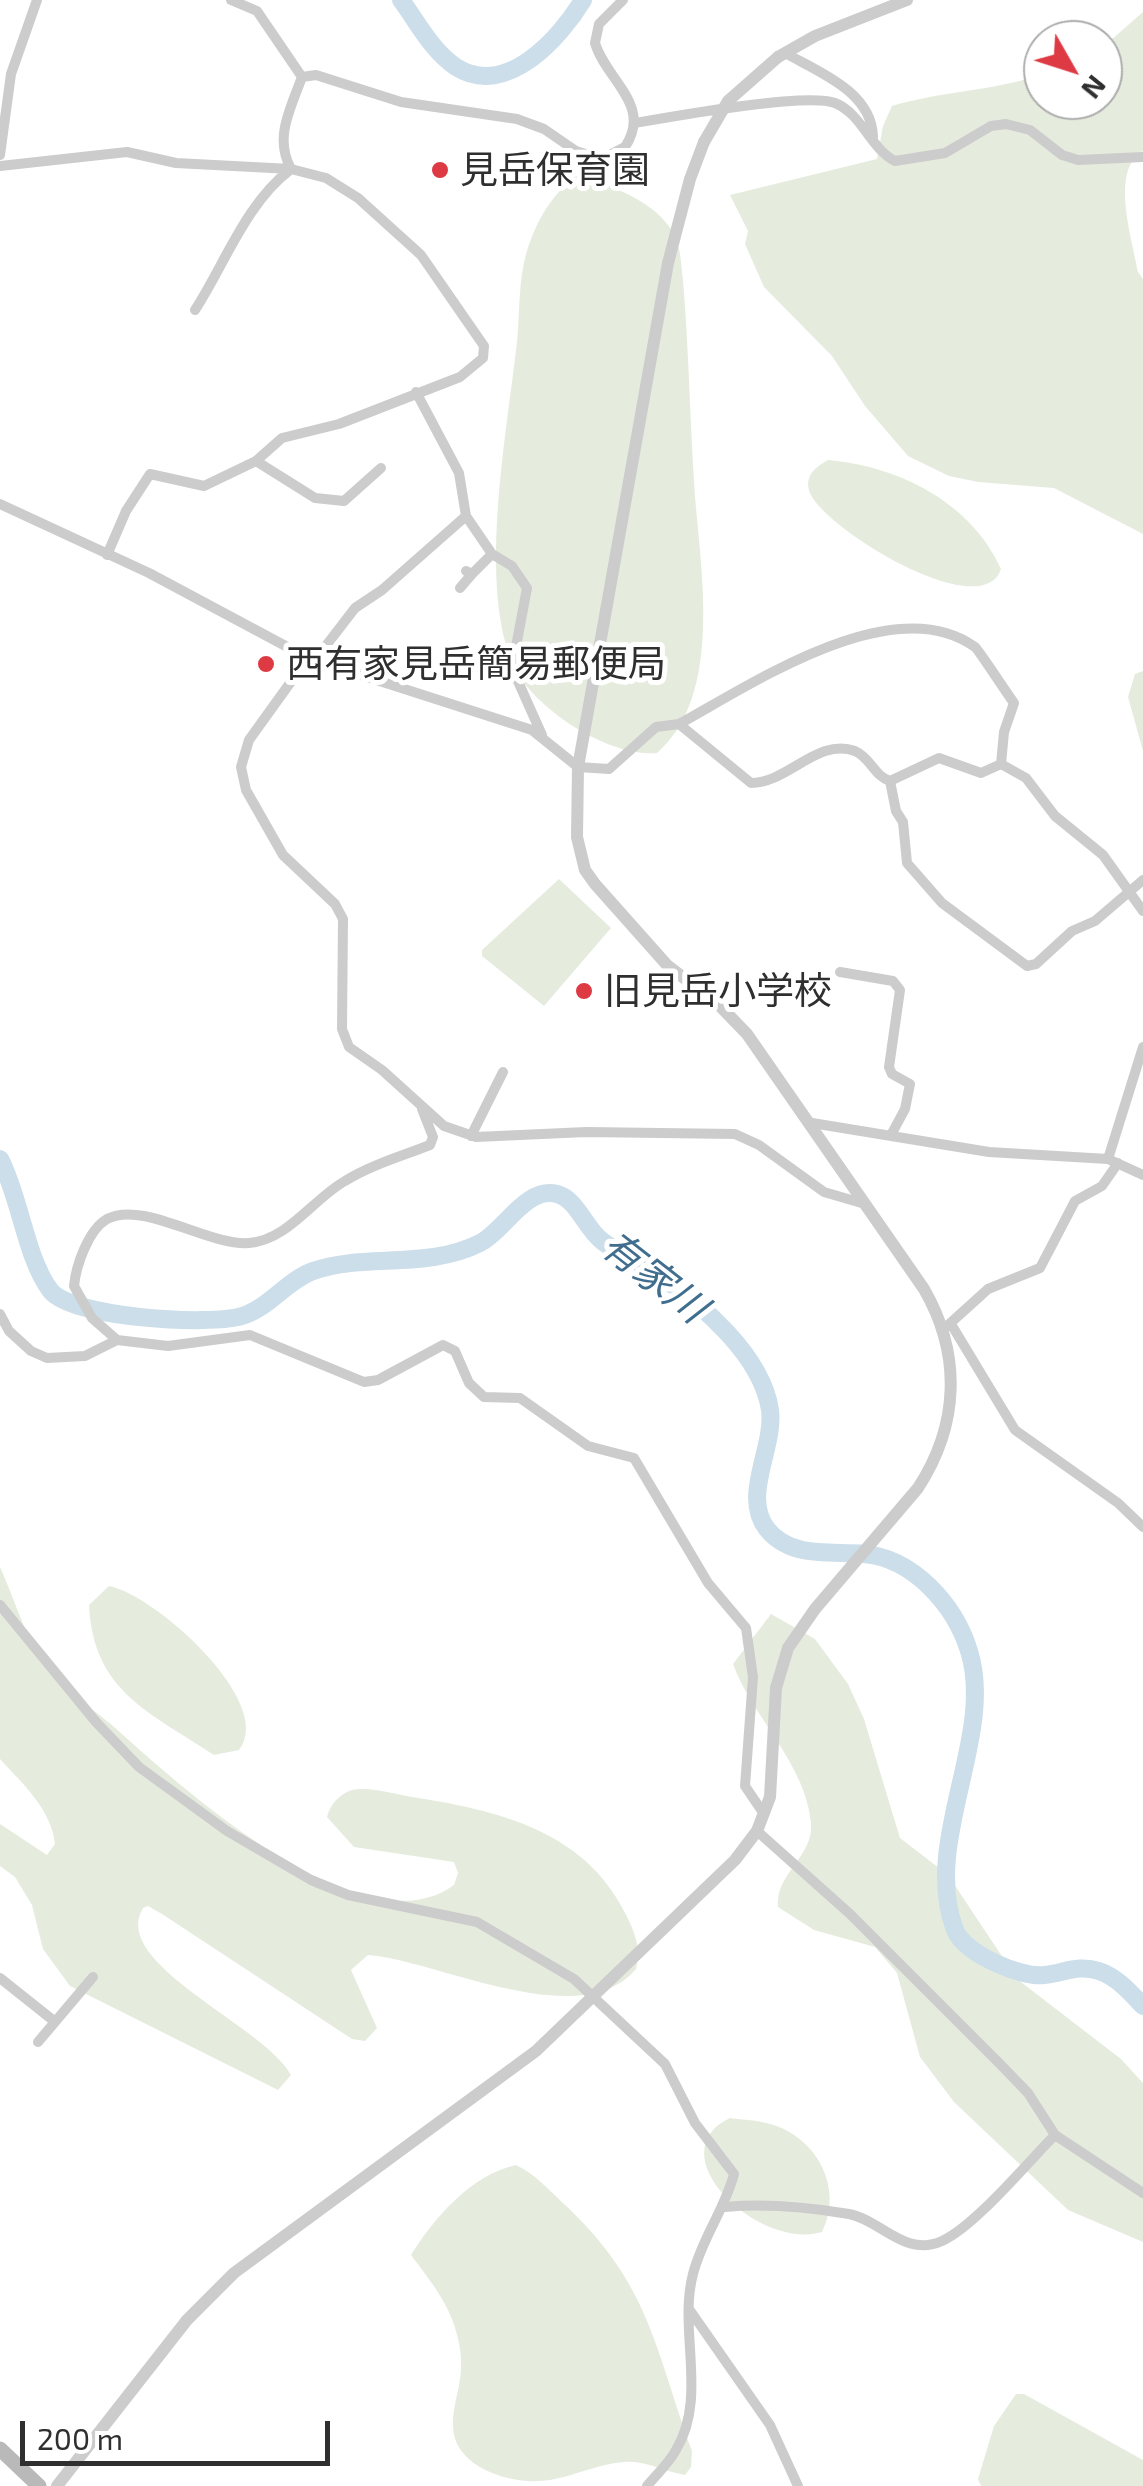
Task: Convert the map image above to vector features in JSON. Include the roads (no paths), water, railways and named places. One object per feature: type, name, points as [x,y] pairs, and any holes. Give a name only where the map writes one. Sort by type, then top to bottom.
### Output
[{"type":"main road","points":[[0,2450],[39,2486]]},
{"type":"street","points":[[0,155],[11,74],[37,0]]},
{"type":"street","points":[[231,0],[256,11],[302,77]]},
{"type":"street","points":[[302,77],[316,75],[401,102],[517,119],[544,129],[589,157],[615,156],[632,136],[634,123],[629,97],[594,43],[599,24],[623,0]]},
{"type":"street","points":[[907,0],[782,55],[728,101],[704,142],[668,263],[578,767],[576,837],[585,870],[667,965],[734,1018],[812,1123],[1015,1430],[1118,1503],[1143,1527]]},
{"type":"street","points":[[782,55],[849,92],[869,116],[873,138]]},
{"type":"street","points":[[291,169],[280,152],[284,125],[302,77]]},
{"type":"street","points":[[634,123],[707,110],[824,100],[845,109],[886,156],[910,162],[945,153],[992,126],[1006,124],[1030,130],[1062,155],[1078,160],[1143,157]]},
{"type":"street","points":[[0,166],[127,152],[176,163],[291,169],[326,178],[391,225],[446,286],[484,346],[483,358],[472,369],[339,424],[282,438],[256,461],[196,488],[150,474],[126,511],[107,555]]},
{"type":"street","points":[[195,310],[252,214],[276,180],[291,169]]},
{"type":"street","points":[[416,392],[459,474],[466,516],[492,554],[512,566],[528,588],[512,668],[542,735]]},
{"type":"street","points":[[256,461],[316,498],[344,501],[381,468]]},
{"type":"street","points":[[0,504],[149,573],[312,659],[542,735],[578,767],[608,769],[656,727],[679,724],[826,646],[884,628],[941,632],[980,650],[995,680],[1012,698],[1014,707],[1004,732],[1001,764]]},
{"type":"street","points":[[466,516],[382,590],[355,608],[249,740],[241,758],[242,777],[282,855],[335,904],[343,919],[344,1039],[444,1126],[471,1136],[734,1134],[759,1145],[824,1192],[865,1204]]},
{"type":"street","points":[[460,588],[469,573],[492,554]]},
{"type":"street","points":[[679,724],[751,783],[770,781],[834,748],[857,752],[890,782],[896,811],[904,822],[907,863],[942,902],[1027,966],[1072,931],[1095,921],[1143,880]]},
{"type":"street","points":[[890,782],[939,758],[981,773],[1001,764]]},
{"type":"street","points":[[1001,764],[1026,778],[1055,816],[1103,855],[1143,911]]},
{"type":"street","points":[[840,972],[893,981],[900,990],[888,1067],[910,1084],[905,1109],[891,1135]]},
{"type":"street","points":[[947,1326],[988,1289],[1040,1268],[1074,1201],[1102,1186],[1113,1161],[1143,1047]]},
{"type":"street","points":[[471,1136],[503,1072]]},
{"type":"street","points":[[117,1340],[86,1311],[75,1278],[92,1232],[111,1217],[177,1224],[229,1242],[264,1239],[299,1220],[342,1182],[430,1146],[433,1137],[422,1108]]},
{"type":"street","points":[[812,1123],[989,1152],[1113,1161],[1143,1175]]},
{"type":"street","points":[[0,1314],[9,1331],[30,1352],[47,1358],[85,1356],[117,1340],[168,1346],[250,1334],[364,1382],[378,1380],[436,1346],[450,1347],[461,1358],[468,1383],[484,1397],[520,1398],[588,1446],[634,1458],[708,1583],[746,1628],[754,1677],[745,1786],[764,1814]]},
{"type":"street","points":[[57,2486],[211,2295],[257,2254],[473,2099],[596,1996],[735,1860],[764,1814],[772,1781],[776,1688],[788,1648],[931,1468],[949,1420],[952,1378],[947,1326]]},
{"type":"street","points":[[0,1605],[96,1722],[139,1767],[227,1831],[311,1880],[348,1895],[476,1922],[596,1996],[665,2064],[695,2122],[734,2174],[725,2208],[693,2274],[688,2308],[690,2415],[677,2449],[647,2486]]},
{"type":"street","points":[[754,1677],[776,1688]]},
{"type":"street","points":[[757,1830],[850,1914],[1028,2092],[1055,2135],[1143,2192]]},
{"type":"street","points":[[0,1978],[54,2021]]},
{"type":"street","points":[[38,2042],[94,1978]]},
{"type":"street","points":[[725,2208],[765,2203],[855,2215],[902,2242],[938,2244],[962,2227],[1055,2135]]},
{"type":"street","points":[[688,2308],[770,2425],[798,2486]]},
{"type":"waterway","points":[[401,0],[447,60],[475,75],[494,75],[530,60],[560,31],[583,0]]},
{"type":"waterway","name":"有家川","points":[[0,1159],[35,1261],[50,1290],[63,1300],[84,1307],[173,1320],[242,1316],[261,1307],[303,1275],[332,1266],[460,1251],[489,1237],[535,1197],[546,1193],[564,1197],[602,1241],[693,1300],[727,1333],[755,1370],[770,1410],[757,1502],[767,1529],[777,1539],[799,1549],[864,1554],[899,1564],[930,1587],[954,1617],[969,1651],[975,1684],[973,1718],[947,1861],[947,1896],[960,1939],[994,1962],[1034,1975],[1078,1969],[1099,1971],[1118,1981],[1143,2006]]},
{"type":"place","name":"見岳保育園","points":[[440,170]]},
{"type":"place","name":"西有家見岳簡易郵便局","points":[[266,664]]},
{"type":"place","name":"旧見岳小学校","points":[[584,991]]}]
